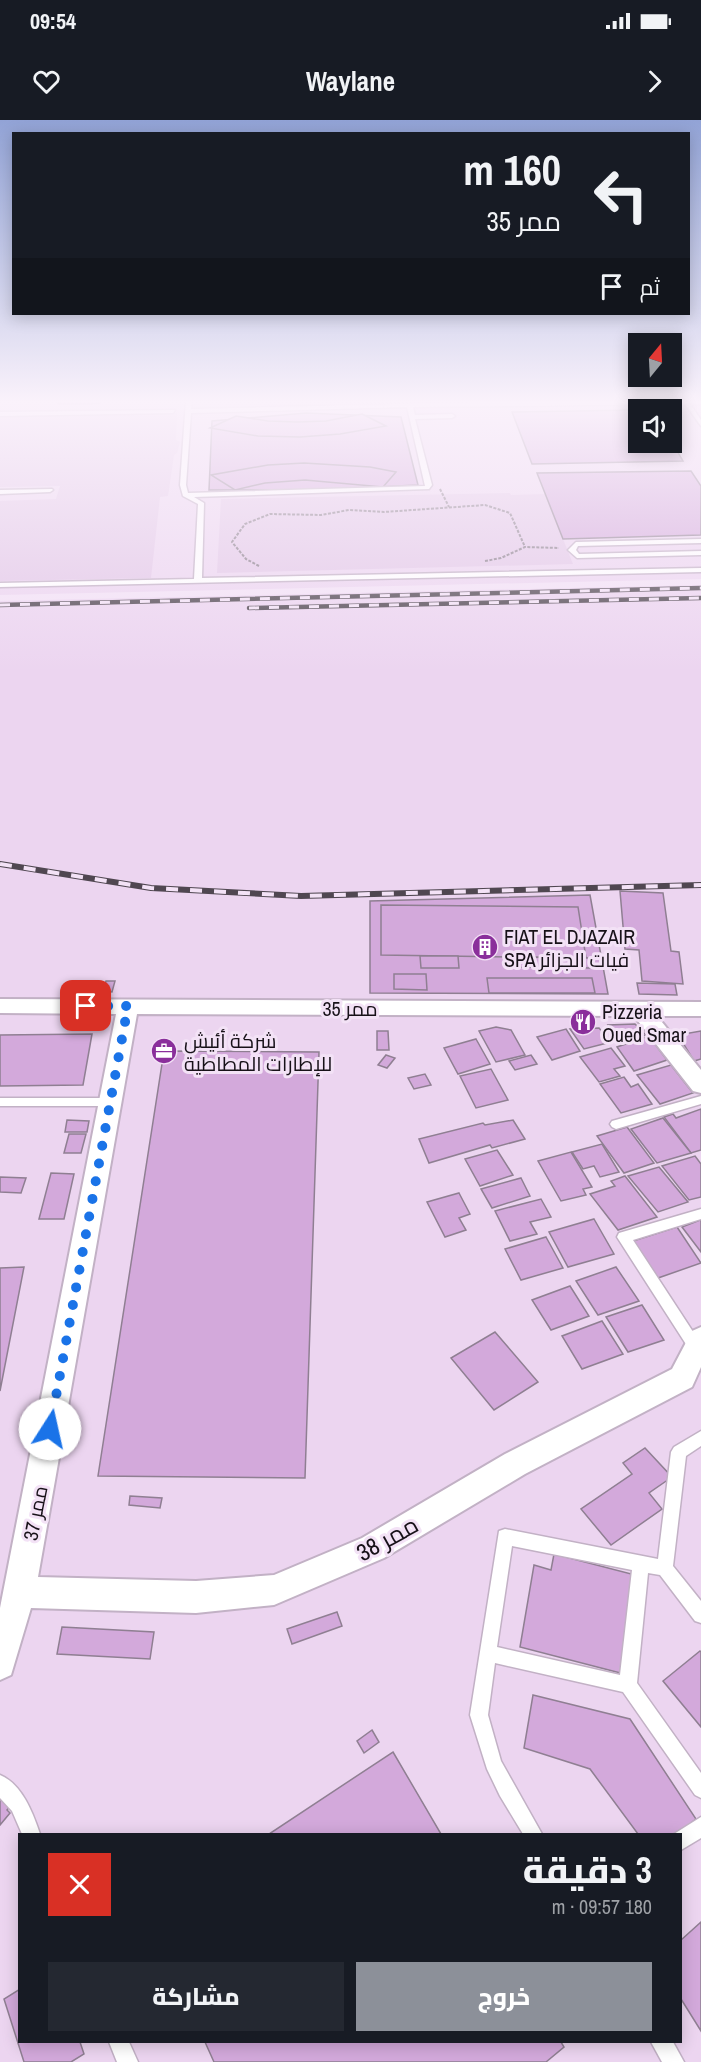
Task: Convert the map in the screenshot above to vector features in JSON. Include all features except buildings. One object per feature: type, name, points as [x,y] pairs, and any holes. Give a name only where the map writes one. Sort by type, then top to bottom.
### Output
[{"type":"street","name":"ممر 35","points":[[0,1006],[701,1009]]},
{"type":"street","name":"ممر 37","points":[[0,1664],[20,1592],[128,1006]]},
{"type":"street","points":[[640,1009],[701,1085]]},
{"type":"street","name":"ممر 38","points":[[20,1592],[196,1597],[274,1590],[373,1548],[515,1464],[682,1378],[699,1344]]},
{"type":"lane","points":[[0,492],[35,491]]},
{"type":"lane","points":[[184,491],[184,495]]},
{"type":"lane","points":[[184,495],[360,491]]},
{"type":"lane","points":[[184,495],[201,503],[198,581]]},
{"type":"lane","points":[[701,540],[576,544],[572,549],[577,556],[701,553]]},
{"type":"lane","points":[[0,585],[701,570]]},
{"type":"lane","points":[[616,1124],[701,1100]]},
{"type":"lane","points":[[0,1102],[111,1102]]},
{"type":"lane","points":[[699,1344],[624,1237],[701,1214]]},
{"type":"lane","points":[[665,1568],[679,1452],[701,1438]]},
{"type":"lane","points":[[532,1833],[506,1790],[493,1762],[479,1715],[505,1538],[665,1568],[701,1615]]},
{"type":"lane","points":[[641,1563],[628,1686],[701,1789]]},
{"type":"lane","points":[[488,1653],[628,1686]]},
{"type":"lane","points":[[0,1784],[19,1804],[31,1833]]},
{"type":"lane","points":[[682,1840],[701,1826]]},
{"type":"lane","points":[[119,2043],[128,2062]]},
{"type":"lane","points":[[662,2043],[674,2062]]},
{"type":"path","points":[[442,491],[449,507]]},
{"type":"path","points":[[267,567],[259,566],[246,559],[232,542],[238,531],[258,517],[284,513],[321,515],[349,510],[384,512],[485,505],[510,513],[525,547]]},
{"type":"path","points":[[482,561],[501,558],[525,547],[572,549]]},
{"type":"shaded area","points":[[0,491],[701,491],[701,579],[0,595]]},
{"type":"shaded area","points":[[59,491],[169,491],[168,496],[160,497],[151,578],[0,581],[0,501],[56,499]]},
{"type":"shaded area","points":[[510,493],[511,495],[545,494],[573,564],[217,573],[221,499]]},
{"type":"shaded area","points":[[701,585],[701,2062],[0,2062],[0,601]]},
{"type":"railway","points":[[0,605],[701,588]]},
{"type":"railway","points":[[249,608],[701,598]]},
{"type":"railway","points":[[0,864],[151,888],[301,896],[701,885]]},
{"type":"place","name":"FIAT EL DJAZAIR SPA فيات الجزائر","points":[[485,947]]},
{"type":"place","name":"Pizzeria Oued Smar","points":[[583,1022]]},
{"type":"place","name":"شركة أئيش للإطارات المطاطية","points":[[164,1051]]},
{"type":"route","points":[[50,1429],[128,1006],[86,1006]]}]
